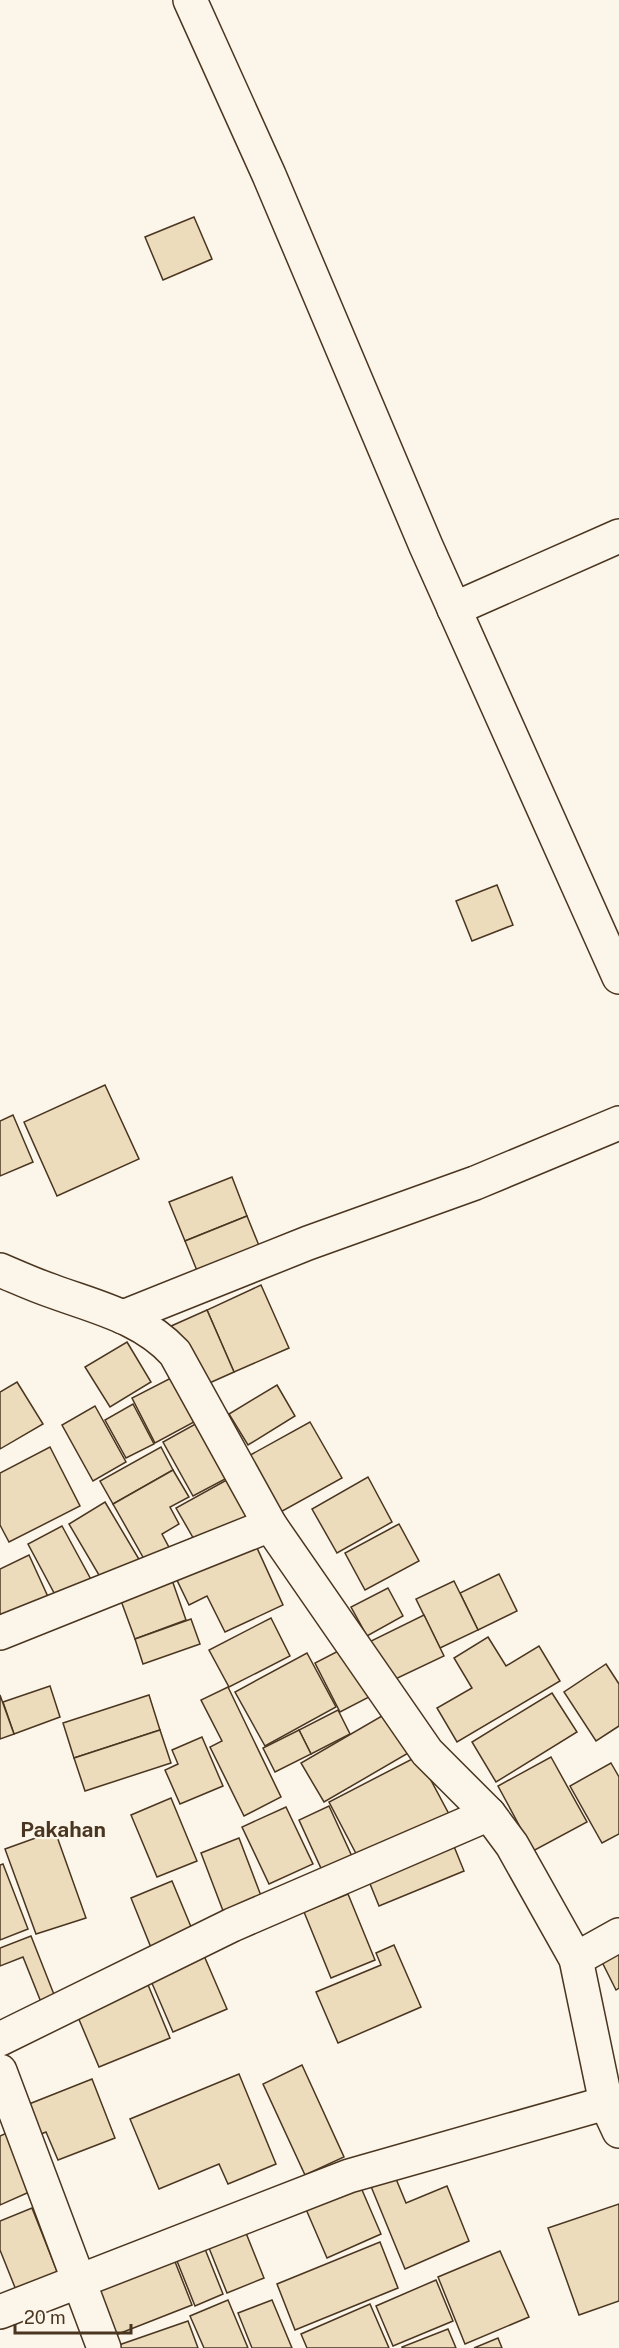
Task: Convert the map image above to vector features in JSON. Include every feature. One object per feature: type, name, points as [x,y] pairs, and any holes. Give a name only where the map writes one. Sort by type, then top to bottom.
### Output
[{"type":"street","points":[[190,0],[269,175],[454,609],[619,977]]},
{"type":"street","points":[[454,609],[619,536]]},
{"type":"street","points":[[123,1317],[308,1242],[475,1183],[619,1123]]},
{"type":"street","points":[[0,1269],[49,1290],[138,1322],[162,1338],[175,1353],[270,1526],[427,1752],[489,1814],[512,1845],[576,1959],[613,2117],[349,2176],[0,2312]]},
{"type":"street","points":[[0,1633],[270,1526]]},
{"type":"street","points":[[0,2039],[232,1925],[489,1814]]},
{"type":"street","points":[[576,1959],[619,1935]]},
{"type":"street","points":[[0,2071],[81,2281],[104,2348]]},
{"type":"building","points":[[194,217],[212,259],[163,280],[145,237]]},
{"type":"building","points":[[497,885],[513,925],[472,941],[456,901]]},
{"type":"building","points":[[105,1085],[139,1159],[57,1196],[24,1122]]},
{"type":"building","points":[[13,1115],[33,1162],[0,1176],[0,1121]]},
{"type":"building","points":[[232,1177],[247,1216],[185,1241],[169,1202]]},
{"type":"building","points":[[247,1216],[264,1258],[202,1283],[185,1241]]},
{"type":"building","points":[[261,1285],[289,1348],[234,1372],[207,1310]]},
{"type":"building","points":[[207,1310],[234,1372],[196,1389],[169,1327]]},
{"type":"building","points":[[127,1342],[151,1382],[110,1407],[85,1367]]},
{"type":"building","points":[[171,1378],[194,1422],[155,1443],[132,1398]]},
{"type":"building","points":[[17,1382],[43,1424],[0,1449],[0,1392]]},
{"type":"building","points":[[277,1385],[295,1416],[248,1445],[229,1414]]},
{"type":"building","points":[[133,1404],[154,1444],[126,1458],[105,1420]]},
{"type":"building","points":[[95,1406],[126,1462],[93,1481],[62,1425]]},
{"type":"building","points":[[199,1422],[229,1477],[193,1496],[163,1442]]},
{"type":"building","points":[[310,1422],[342,1478],[277,1514],[245,1458]]},
{"type":"building","points":[[50,1447],[80,1506],[9,1542],[0,1525],[0,1473]]},
{"type":"building","points":[[161,1447],[173,1470],[113,1504],[100,1481]]},
{"type":"building","points":[[173,1470],[189,1497],[170,1507],[179,1524],[162,1534],[172,1553],[148,1566],[113,1504]]},
{"type":"building","points":[[232,1477],[254,1517],[199,1548],[176,1508]]},
{"type":"building","points":[[368,1477],[392,1522],[337,1553],[312,1509]]},
{"type":"building","points":[[105,1502],[143,1566],[106,1587],[69,1524]]},
{"type":"building","points":[[399,1524],[419,1561],[365,1590],[345,1553]]},
{"type":"building","points":[[62,1526],[94,1585],[60,1604],[28,1544]]},
{"type":"building","points":[[252,1537],[283,1605],[225,1632],[207,1596],[189,1605],[174,1574]]},
{"type":"building","points":[[29,1555],[49,1599],[0,1622],[0,1569]]},
{"type":"building","points":[[499,1574],[517,1611],[478,1630],[460,1593]]},
{"type":"building","points":[[172,1580],[186,1620],[135,1639],[120,1598]]},
{"type":"building","points":[[454,1581],[478,1630],[440,1648],[416,1599]]},
{"type":"building","points":[[388,1588],[403,1616],[367,1636],[351,1607]]},
{"type":"building","points":[[424,1615],[444,1656],[387,1683],[367,1643]]},
{"type":"building","points":[[271,1618],[290,1656],[229,1687],[209,1650]]},
{"type":"building","points":[[191,1619],[200,1644],[143,1664],[135,1639]]},
{"type":"building","points":[[488,1637],[506,1666],[539,1646],[560,1681],[457,1742],[437,1708],[472,1688],[454,1658]]},
{"type":"building","points":[[346,1647],[371,1696],[340,1712],[315,1663]]},
{"type":"building","points":[[307,1653],[336,1707],[265,1746],[235,1692]]},
{"type":"building","points":[[606,1664],[619,1684],[619,1726],[596,1741],[564,1692]]},
{"type":"building","points":[[50,1686],[60,1717],[14,1734],[3,1702]]},
{"type":"building","points":[[228,1687],[281,1797],[244,1816],[210,1747],[222,1741],[201,1700]]},
{"type":"building","points":[[552,1693],[577,1732],[496,1782],[472,1742]]},
{"type":"building","points":[[0,1695],[14,1734],[0,1739]]},
{"type":"building","points":[[149,1695],[160,1730],[74,1758],[63,1723]]},
{"type":"building","points":[[338,1710],[350,1734],[311,1754],[299,1730]]},
{"type":"building","points":[[387,1713],[410,1752],[324,1802],[301,1763]]},
{"type":"building","points":[[160,1730],[171,1763],[85,1791],[74,1758]]},
{"type":"building","points":[[299,1730],[311,1754],[275,1772],[263,1748]]},
{"type":"building","points":[[202,1737],[223,1786],[180,1804],[165,1770],[178,1764],[172,1750]]},
{"type":"building","points":[[418,1756],[450,1816],[361,1863],[329,1802]]},
{"type":"building","points":[[551,1757],[587,1822],[533,1851],[498,1786]]},
{"type":"building","points":[[611,1763],[619,1777],[619,1834],[602,1843],[570,1786]]},
{"type":"building","points":[[171,1798],[197,1861],[157,1877],[131,1815]]},
{"type":"building","points":[[329,1806],[355,1863],[325,1877],[299,1820]]},
{"type":"building","points":[[286,1807],[313,1864],[269,1884],[242,1827]]},
{"type":"building","points":[[55,1831],[86,1918],[36,1934],[5,1849]]},
{"type":"building","points":[[239,1838],[263,1901],[225,1916],[201,1853]]},
{"type":"building","points":[[451,1839],[464,1871],[379,1906],[366,1874]]},
{"type":"building","points":[[3,1864],[28,1929],[0,1940],[0,1865]]},
{"type":"building","points":[[172,1881],[194,1934],[152,1950],[131,1898]]},
{"type":"building","points":[[348,1894],[375,1960],[331,1978],[304,1912]]},
{"type":"building","points":[[31,1936],[55,1997],[41,2002],[23,1957],[0,1966],[0,1948]]},
{"type":"building","points":[[619,1938],[619,1988],[616,1990],[596,1950]]},
{"type":"building","points":[[394,1945],[421,2007],[338,2043],[316,1992],[381,1965],[376,1953]]},
{"type":"building","points":[[202,1951],[227,2009],[173,2032],[148,1974]]},
{"type":"building","points":[[146,1980],[170,2038],[99,2067],[75,2010]]},
{"type":"building","points":[[302,2065],[344,2157],[305,2175],[263,2084]]},
{"type":"building","points":[[239,2074],[276,2164],[228,2184],[219,2164],[159,2189],[130,2119]]},
{"type":"building","points":[[92,2079],[115,2138],[58,2160],[46,2132],[36,2136],[24,2106]]},
{"type":"building","points":[[11,2131],[36,2189],[0,2205],[0,2136]]},
{"type":"building","points":[[394,2174],[406,2203],[447,2186],[469,2241],[405,2269],[370,2184]]},
{"type":"building","points":[[356,2176],[381,2234],[327,2258],[302,2200]]},
{"type":"building","points":[[619,2204],[619,2301],[579,2315],[548,2228]]},
{"type":"building","points":[[32,2208],[62,2284],[20,2300],[0,2250],[0,2221]]},
{"type":"building","points":[[242,2223],[264,2278],[227,2293],[205,2238]]},
{"type":"building","points":[[201,2239],[223,2294],[195,2306],[173,2251]]},
{"type":"building","points":[[380,2242],[398,2288],[295,2330],[277,2284]]},
{"type":"building","points":[[500,2251],[529,2317],[465,2344],[438,2277]]},
{"type":"building","points":[[172,2254],[192,2305],[113,2336],[93,2285]]},
{"type":"building","points":[[436,2280],[453,2321],[393,2346],[376,2306]]},
{"type":"building","points":[[228,2300],[248,2348],[204,2348],[190,2316]]},
{"type":"building","points":[[272,2300],[292,2348],[252,2348],[238,2313]]},
{"type":"building","points":[[370,2304],[389,2348],[307,2348],[301,2334]]},
{"type":"building","points":[[188,2321],[198,2348],[117,2348],[116,2346]]},
{"type":"building","points":[[448,2329],[456,2348],[402,2348],[402,2347]]},
{"type":"building","points":[[498,2338],[502,2348],[474,2348]]},
{"type":"district","name":"Pakahan","points":[[63,1829]]}]
